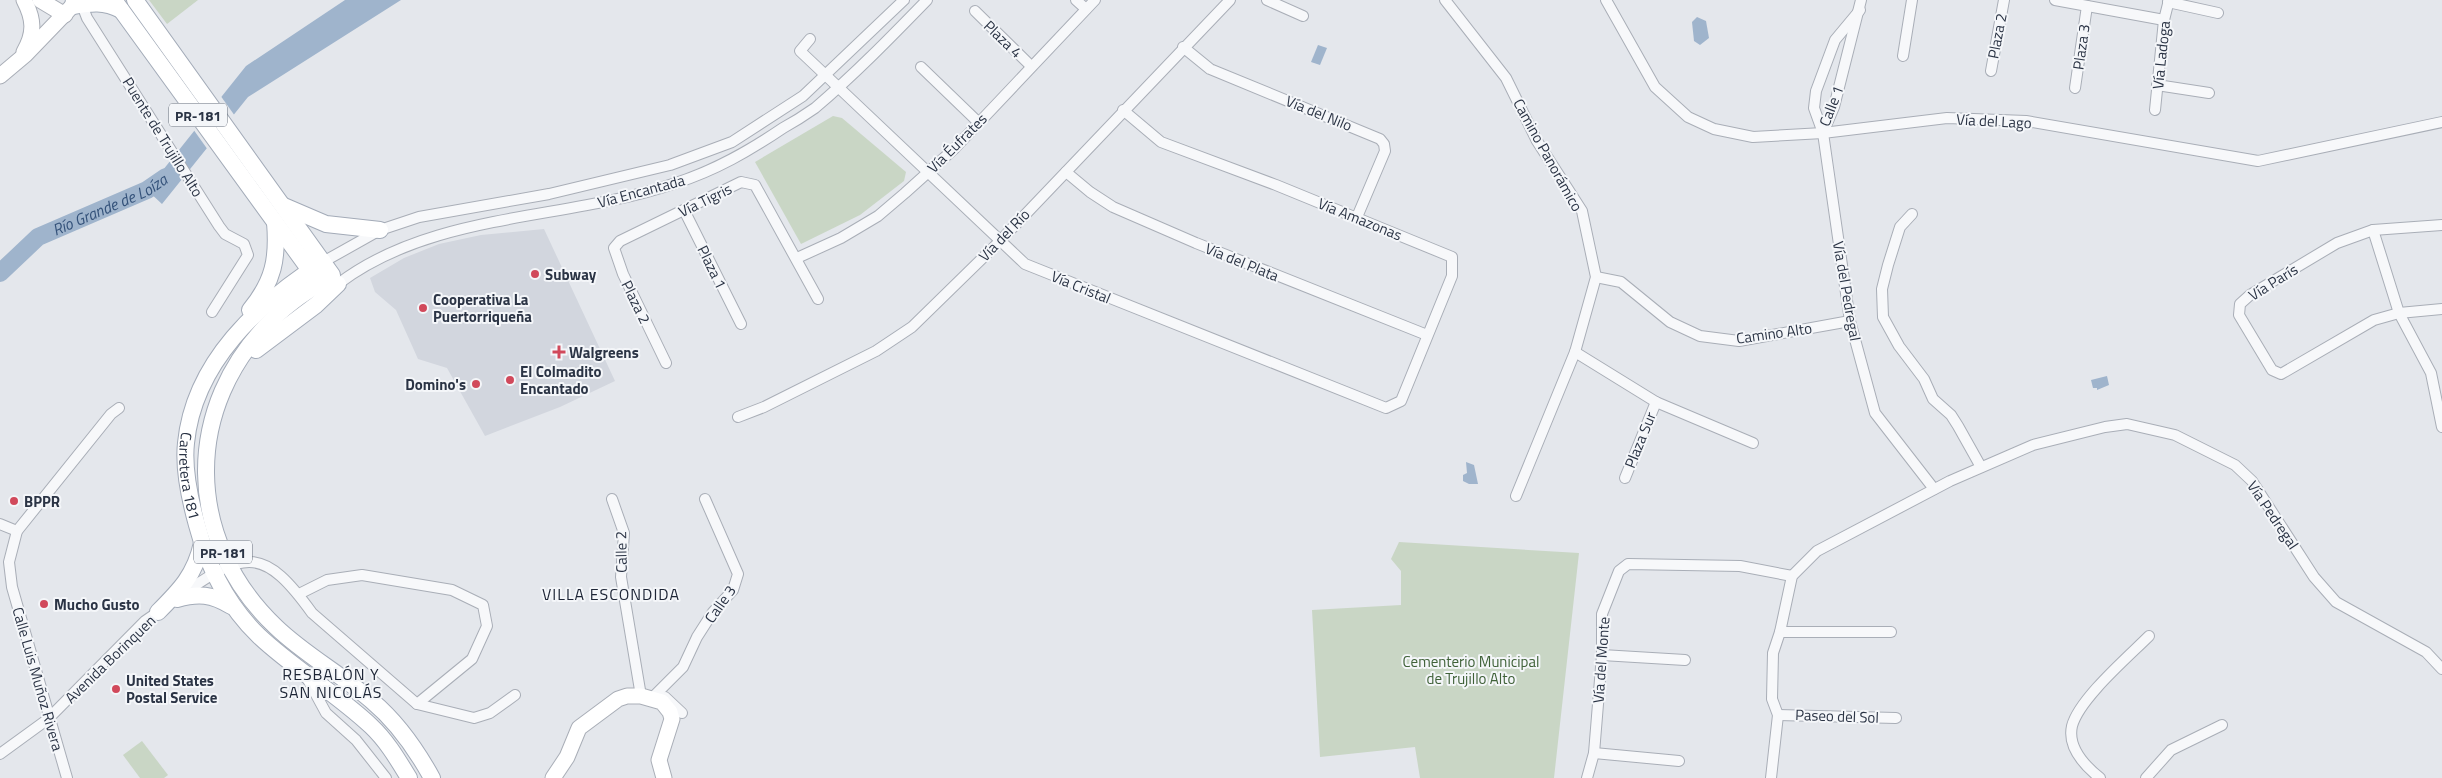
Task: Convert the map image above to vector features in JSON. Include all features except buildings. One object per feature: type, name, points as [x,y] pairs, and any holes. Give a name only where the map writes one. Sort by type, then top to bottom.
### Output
[{"type":"main road","points":[[20,59],[30,42],[33,27],[31,13],[24,0]]},
{"type":"main road","points":[[40,0],[74,5],[94,2],[109,4],[122,11]]},
{"type":"main road","points":[[0,76],[20,59],[74,5]]},
{"type":"main road","name":"PR-181","points":[[139,6],[275,207],[324,275]]},
{"type":"main road","name":"PR-181","points":[[122,11],[275,207]]},
{"type":"main road","points":[[216,357],[230,333],[257,302],[270,279],[277,248],[275,207],[326,224],[380,230]]},
{"type":"main road","name":"Carretera 181","points":[[324,275],[264,306],[216,357],[201,387],[186,443],[191,504],[213,573],[235,609],[259,636],[305,675],[371,726],[386,743],[409,778]]},
{"type":"main road","name":"Carretera 181","points":[[324,275],[316,305],[236,366],[217,406],[205,458],[209,508],[229,566],[254,604],[276,627],[372,700],[388,716],[416,751],[432,778]]},
{"type":"main road","points":[[158,612],[190,576],[198,561],[202,543]]},
{"type":"main road","points":[[177,599],[194,594],[210,596],[235,609]]},
{"type":"main road","points":[[553,778],[567,757],[579,728],[618,699],[627,696],[651,695],[667,707],[672,719],[659,760],[664,778]]},
{"type":"main road","points":[[416,751],[428,758],[440,778]]},
{"type":"street","name":"Vía Encantada","points":[[324,275],[380,230],[419,218],[549,194],[670,165],[732,142],[803,96],[904,0]]},
{"type":"street","name":"Vía Encantada","points":[[324,275],[377,259],[431,238],[485,225],[588,205],[676,184],[739,157],[814,109],[927,0]]},
{"type":"street","points":[[1076,0],[1086,10]]},
{"type":"street","name":"Vía Éufrates","points":[[797,258],[841,238],[878,216],[928,172],[1095,0]]},
{"type":"street","name":"Vía del Río","points":[[738,417],[764,407],[868,355],[912,327],[999,242],[1183,47],[1230,0]]},
{"type":"street","points":[[1267,0],[1303,16]]},
{"type":"street","name":"Camino Panorámico","points":[[1445,0],[1506,78],[1537,141],[1582,211],[1596,277],[1574,352],[1516,496]]},
{"type":"street","name":"Vía del Lago","points":[[1606,0],[1655,87],[1688,117],[1714,129],[1752,137],[1823,133],[1946,118],[2026,121],[2258,161],[2442,122]]},
{"type":"street","points":[[1903,56],[1912,0]]},
{"type":"street","name":"Plaza 2","points":[[1991,71],[2004,0]]},
{"type":"street","points":[[2055,0],[2164,20]]},
{"type":"street","points":[[2168,1],[2218,13]]},
{"type":"street","name":"Vía Ladoga","points":[[2155,110],[2164,20],[2168,1]]},
{"type":"street","name":"Puente de Trujillo Alto","points":[[74,5],[87,18],[225,234],[244,244],[248,255],[212,312]]},
{"type":"street","name":"Calle 1","points":[[1823,133],[1834,107],[1860,5]]},
{"type":"street","name":"Calle 1","points":[[1823,133],[1814,108],[1816,91],[1835,40],[1860,5]]},
{"type":"street","name":"Plaza 3","points":[[2075,88],[2087,6]]},
{"type":"street","name":"Plaza 4","points":[[975,12],[1031,66]]},
{"type":"street","name":"Vía Cristal","points":[[810,39],[800,51],[1024,264],[1386,408],[1393,405]]},
{"type":"street","name":"Vía del Nilo","points":[[1183,47],[1210,69],[1380,139],[1384,144],[1385,151],[1357,217]]},
{"type":"street","points":[[921,67],[978,122]]},
{"type":"street","points":[[2157,85],[2209,93]]},
{"type":"street","name":"Vía Amazonas","points":[[1123,110],[1161,142],[1357,217],[1452,257],[1452,276],[1401,401],[1393,405]]},
{"type":"street","name":"Vía del Pedregal","points":[[1823,133],[1850,321],[1875,413],[1934,489]]},
{"type":"street","name":"Vía del Plata","points":[[1066,172],[1090,192],[1114,207],[1196,243],[1427,336]]},
{"type":"street","name":"Vía Tigris","points":[[620,241],[741,182],[755,184],[818,299]]},
{"type":"street","name":"Plaza 1","points":[[684,210],[741,324]]},
{"type":"street","points":[[1912,214],[1900,227],[1888,265],[1882,289],[1883,317],[1899,346],[1924,379],[1933,400],[1951,415],[1981,467]]},
{"type":"street","name":"Vía París","points":[[2442,225],[2373,230],[2337,242],[2250,295],[2240,304],[2239,316],[2272,370],[2281,374],[2374,320],[2399,313],[2442,309]]},
{"type":"street","points":[[2373,230],[2399,313],[2431,372],[2442,426]]},
{"type":"street","name":"Plaza 2","points":[[620,241],[614,248],[616,260],[666,363]]},
{"type":"street","name":"Camino Alto","points":[[1596,277],[1621,282],[1670,322],[1700,336],[1739,340],[1850,321]]},
{"type":"street","points":[[1574,352],[1656,402],[1753,443]]},
{"type":"street","name":"Plaza Sur","points":[[1625,478],[1656,402]]},
{"type":"street","name":"Calle Luis Muñoz Rivera","points":[[67,778],[48,719],[12,588],[9,562],[16,531],[111,414],[119,408]]},
{"type":"street","name":"Vía Pedregal","points":[[1934,489],[2040,442],[2105,427],[2127,424],[2175,435],[2235,465],[2252,481],[2314,577],[2336,602],[2426,652],[2442,669]]},
{"type":"street","points":[[1771,778],[1778,715],[1772,699],[1773,653],[1780,632],[1792,576],[1817,551],[1934,489]]},
{"type":"street","name":"Calle 3","points":[[651,695],[683,668],[697,637],[713,612],[733,590],[738,574],[705,498]]},
{"type":"street","name":"Calle 2","points":[[612,499],[624,533],[621,577],[651,695]]},
{"type":"street","points":[[0,524],[16,531]]},
{"type":"street","name":"Avenida Borinquen","points":[[0,754],[48,719],[146,621],[158,612],[213,573],[229,566],[257,562],[268,565],[299,594],[312,613],[417,704]]},
{"type":"street","name":"Vía del Monte","points":[[1587,778],[1594,753],[1602,655],[1602,614],[1619,571],[1628,564],[1740,566],[1792,576]]},
{"type":"street","points":[[299,594],[328,580],[362,575],[452,590],[484,605],[487,626],[472,659],[417,704]]},
{"type":"street","points":[[1780,632],[1891,632]]},
{"type":"street","points":[[2100,778],[2084,765],[2074,748],[2072,727],[2083,703],[2149,636]]},
{"type":"street","points":[[1602,655],[1685,660]]},
{"type":"street","points":[[305,675],[326,713],[356,740],[386,778]]},
{"type":"street","points":[[417,704],[474,718],[490,713],[515,695]]},
{"type":"street","points":[[651,695],[682,713]]},
{"type":"street","name":"Paseo del Sol","points":[[1778,715],[1896,718]]},
{"type":"street","points":[[2146,778],[2171,750],[2222,725]]},
{"type":"street","points":[[1594,753],[1679,761]]},
{"type":"shaded area","points":[[544,229],[615,381],[560,407],[485,436],[447,368],[418,359],[396,310],[375,292],[370,278],[404,258],[439,244],[481,235]]},
{"type":"green space","points":[[149,0],[198,0],[167,24]]},
{"type":"green space","points":[[833,116],[842,118],[906,172],[904,181],[860,215],[801,244],[755,162]]},
{"type":"green space","name":"Cementerio Municipal de Trujillo Alto","points":[[1399,542],[1579,553],[1554,778],[1420,778],[1415,747],[1320,757],[1312,610],[1401,605],[1401,571],[1391,559]]},
{"type":"green space","points":[[142,741],[168,775],[164,778],[140,778],[123,755]]},
{"type":"water","points":[[345,0],[401,0],[248,97],[162,204],[147,190],[246,66]]},
{"type":"water","points":[[1697,17],[1706,21],[1709,38],[1700,45],[1694,41],[1692,22]]},
{"type":"water","points":[[1318,45],[1327,48],[1320,65],[1311,62]]},
{"type":"water","points":[[2107,376],[2109,385],[2097,390],[2097,388],[2093,388],[2091,380]]},
{"type":"water","points":[[1466,462],[1474,465],[1478,484],[1469,484],[1463,481],[1463,475],[1467,473]]},
{"type":"pier","points":[[220,95],[235,116],[208,150],[193,129]]},
{"type":"waterway","name":"Río Grande de Loíza","points":[[0,273],[38,237],[147,190],[166,177]]},
{"type":"place","name":"Subway","points":[[535,274]]},
{"type":"place","name":"Cooperativa La Puertorriqueña","points":[[423,308]]},
{"type":"place","name":"Walgreens","points":[[559,352]]},
{"type":"place","name":"El Colmadito Encantado","points":[[510,380]]},
{"type":"place","name":"Domino's","points":[[476,384]]},
{"type":"place","name":"BPPR","points":[[14,501]]},
{"type":"place","name":"Mucho Gusto","points":[[44,604]]},
{"type":"place","name":"United States Postal Service","points":[[116,689]]},
{"type":"district","name":"VILLA ESCONDIDA","points":[[611,594]]},
{"type":"district","name":"RESBALÓN Y SAN NICOLÁS","points":[[331,683]]}]
